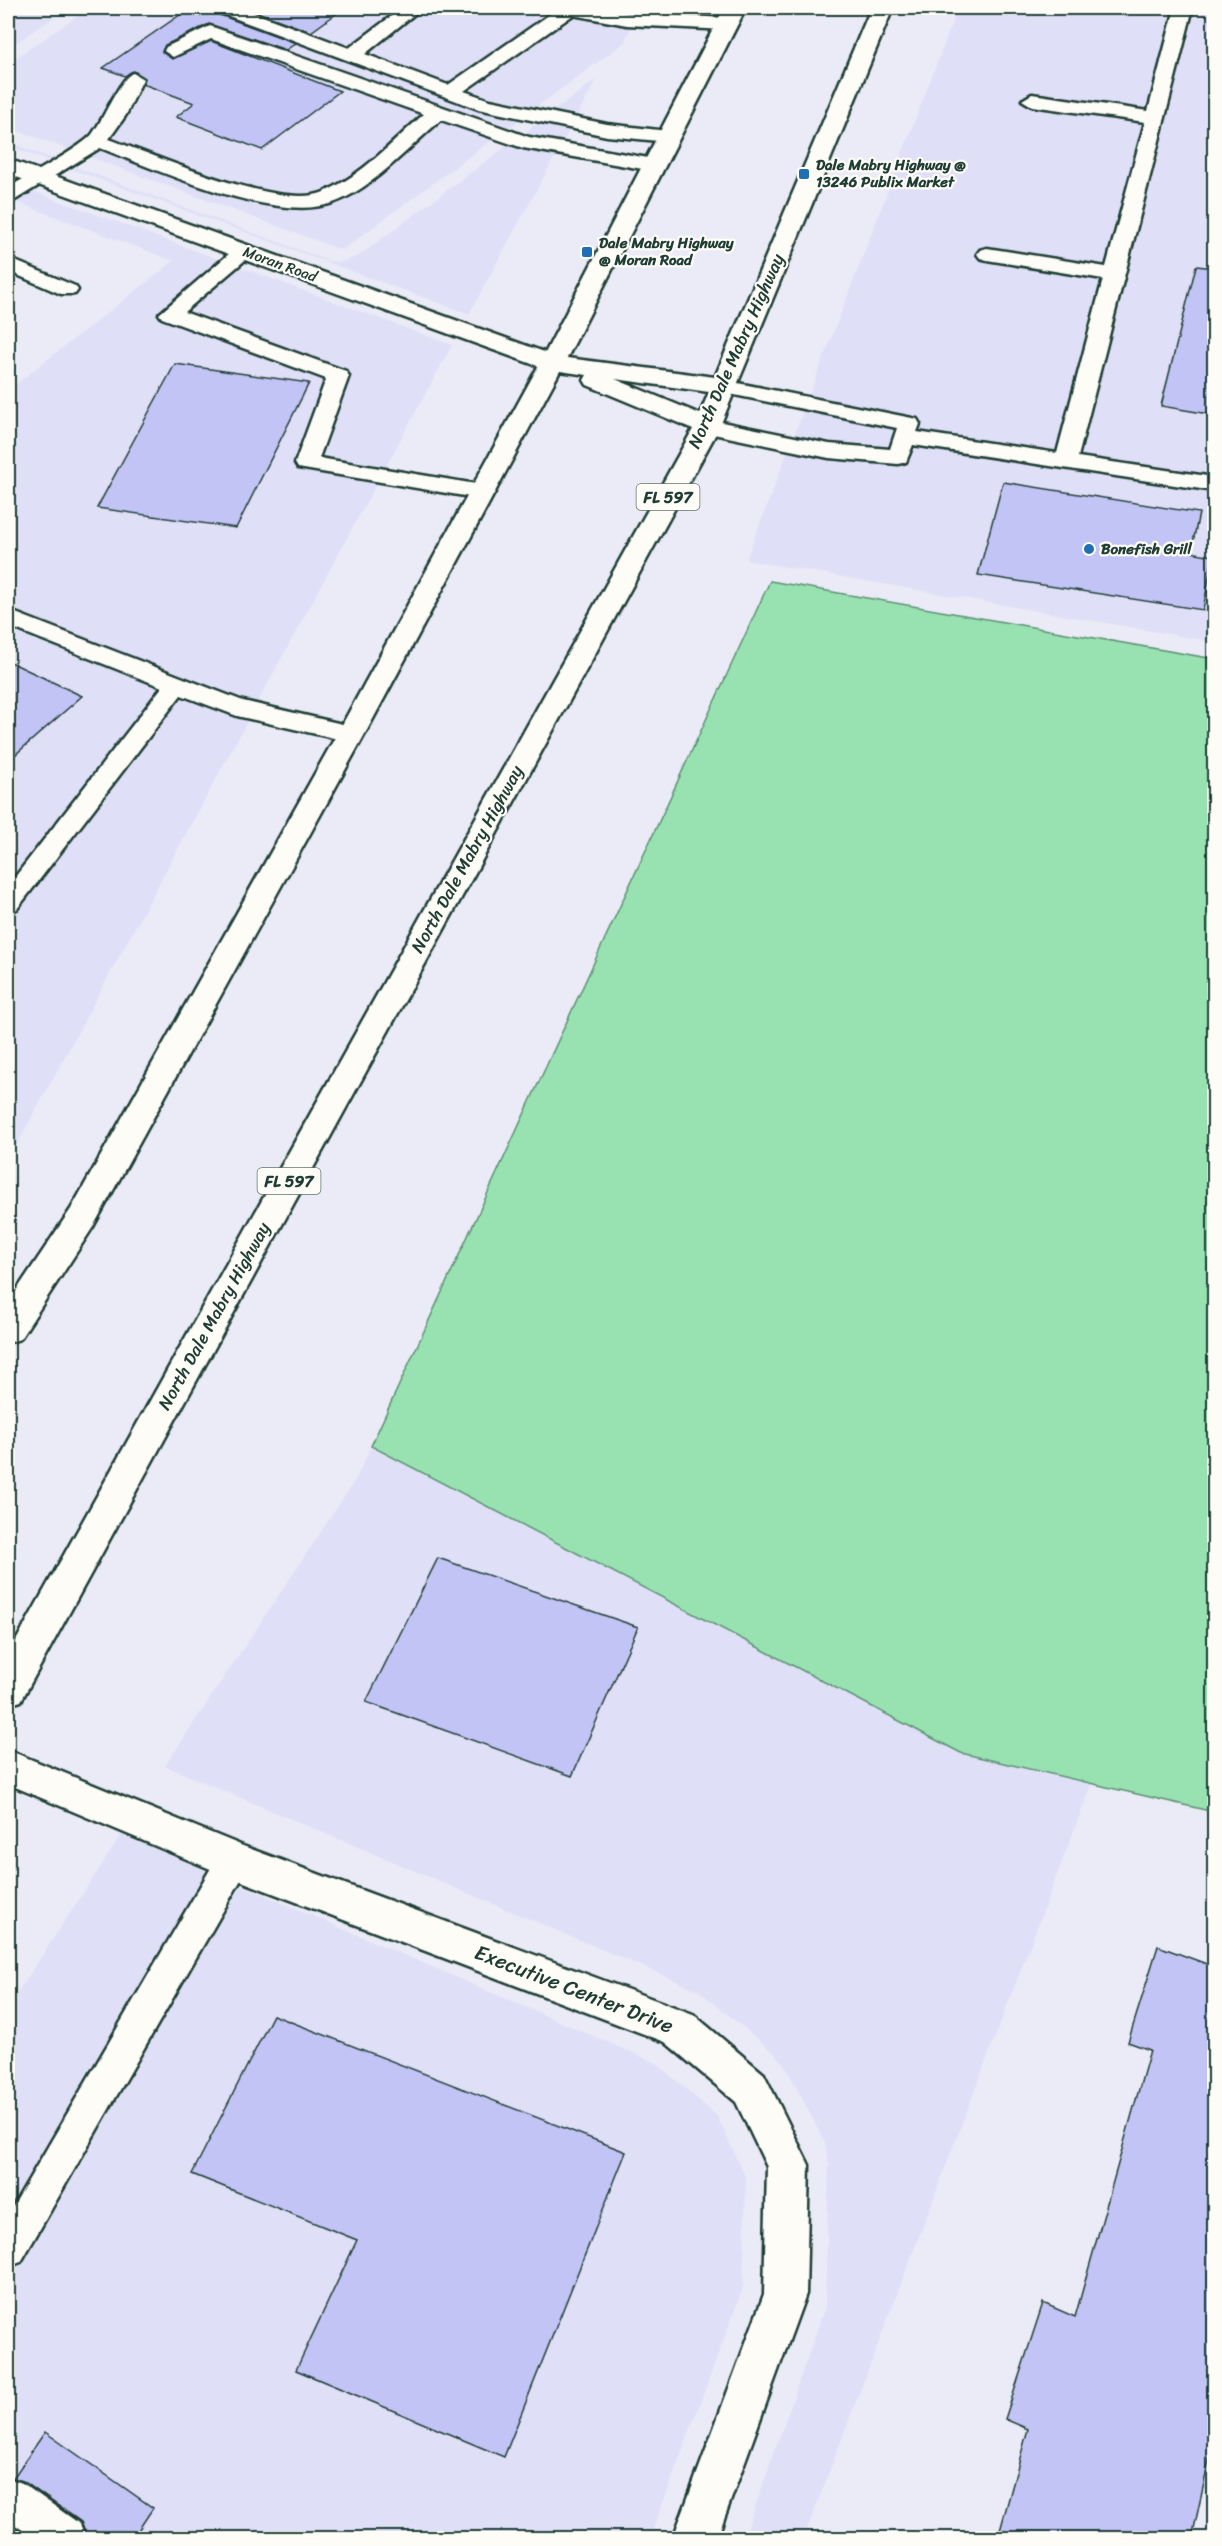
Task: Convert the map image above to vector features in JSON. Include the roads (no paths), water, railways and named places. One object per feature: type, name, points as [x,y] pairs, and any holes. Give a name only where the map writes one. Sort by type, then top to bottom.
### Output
[{"type":"main road","name":"North Dale Mabry Highway","points":[[8,1689],[707,426],[882,8]]},
{"type":"main road","points":[[8,1329],[82,1218],[351,734],[552,363],[731,16]]},
{"type":"main road","name":"Moran Road","points":[[8,166],[552,363]]},
{"type":"main road","points":[[552,363],[723,386]]},
{"type":"main road","points":[[552,363],[707,426]]},
{"type":"main road","name":"Executive Center Drive","points":[[8,1767],[234,1860],[680,2028],[750,2088],[788,2165],[785,2294],[695,2538]]},
{"type":"lane","points":[[225,8],[485,105],[596,128],[669,136]]},
{"type":"lane","points":[[351,54],[413,8]]},
{"type":"lane","points":[[450,92],[566,8],[627,19],[731,16]]},
{"type":"lane","points":[[1066,462],[1184,8]]},
{"type":"lane","points":[[173,51],[210,32],[531,144],[654,165]]},
{"type":"lane","points":[[8,196],[98,141],[116,115],[133,79]]},
{"type":"lane","points":[[1032,100],[1155,118]]},
{"type":"lane","points":[[98,141],[265,199],[304,204],[328,199],[359,178],[438,112]]},
{"type":"lane","points":[[244,251],[169,314],[338,376],[306,463],[482,492]]},
{"type":"lane","points":[[987,254],[1114,274]]},
{"type":"lane","points":[[8,264],[68,290]]},
{"type":"lane","points":[[707,426],[829,451],[898,458],[909,424],[723,386]]},
{"type":"lane","points":[[904,437],[1215,484]]},
{"type":"lane","points":[[8,618],[237,708],[351,734]]},
{"type":"lane","points":[[8,903],[177,684]]},
{"type":"lane","points":[[8,2249],[234,1860]]},
{"type":"lane","points":[[8,2497],[66,2538]]},
{"type":"place","name":"Dale Mabry Highway @ 13246 Publix Market","points":[[804,174]]},
{"type":"place","name":"Dale Mabry Highway @ Moran Road","points":[[587,252]]},
{"type":"place","name":"Bonefish Grill","points":[[1089,549]]}]
